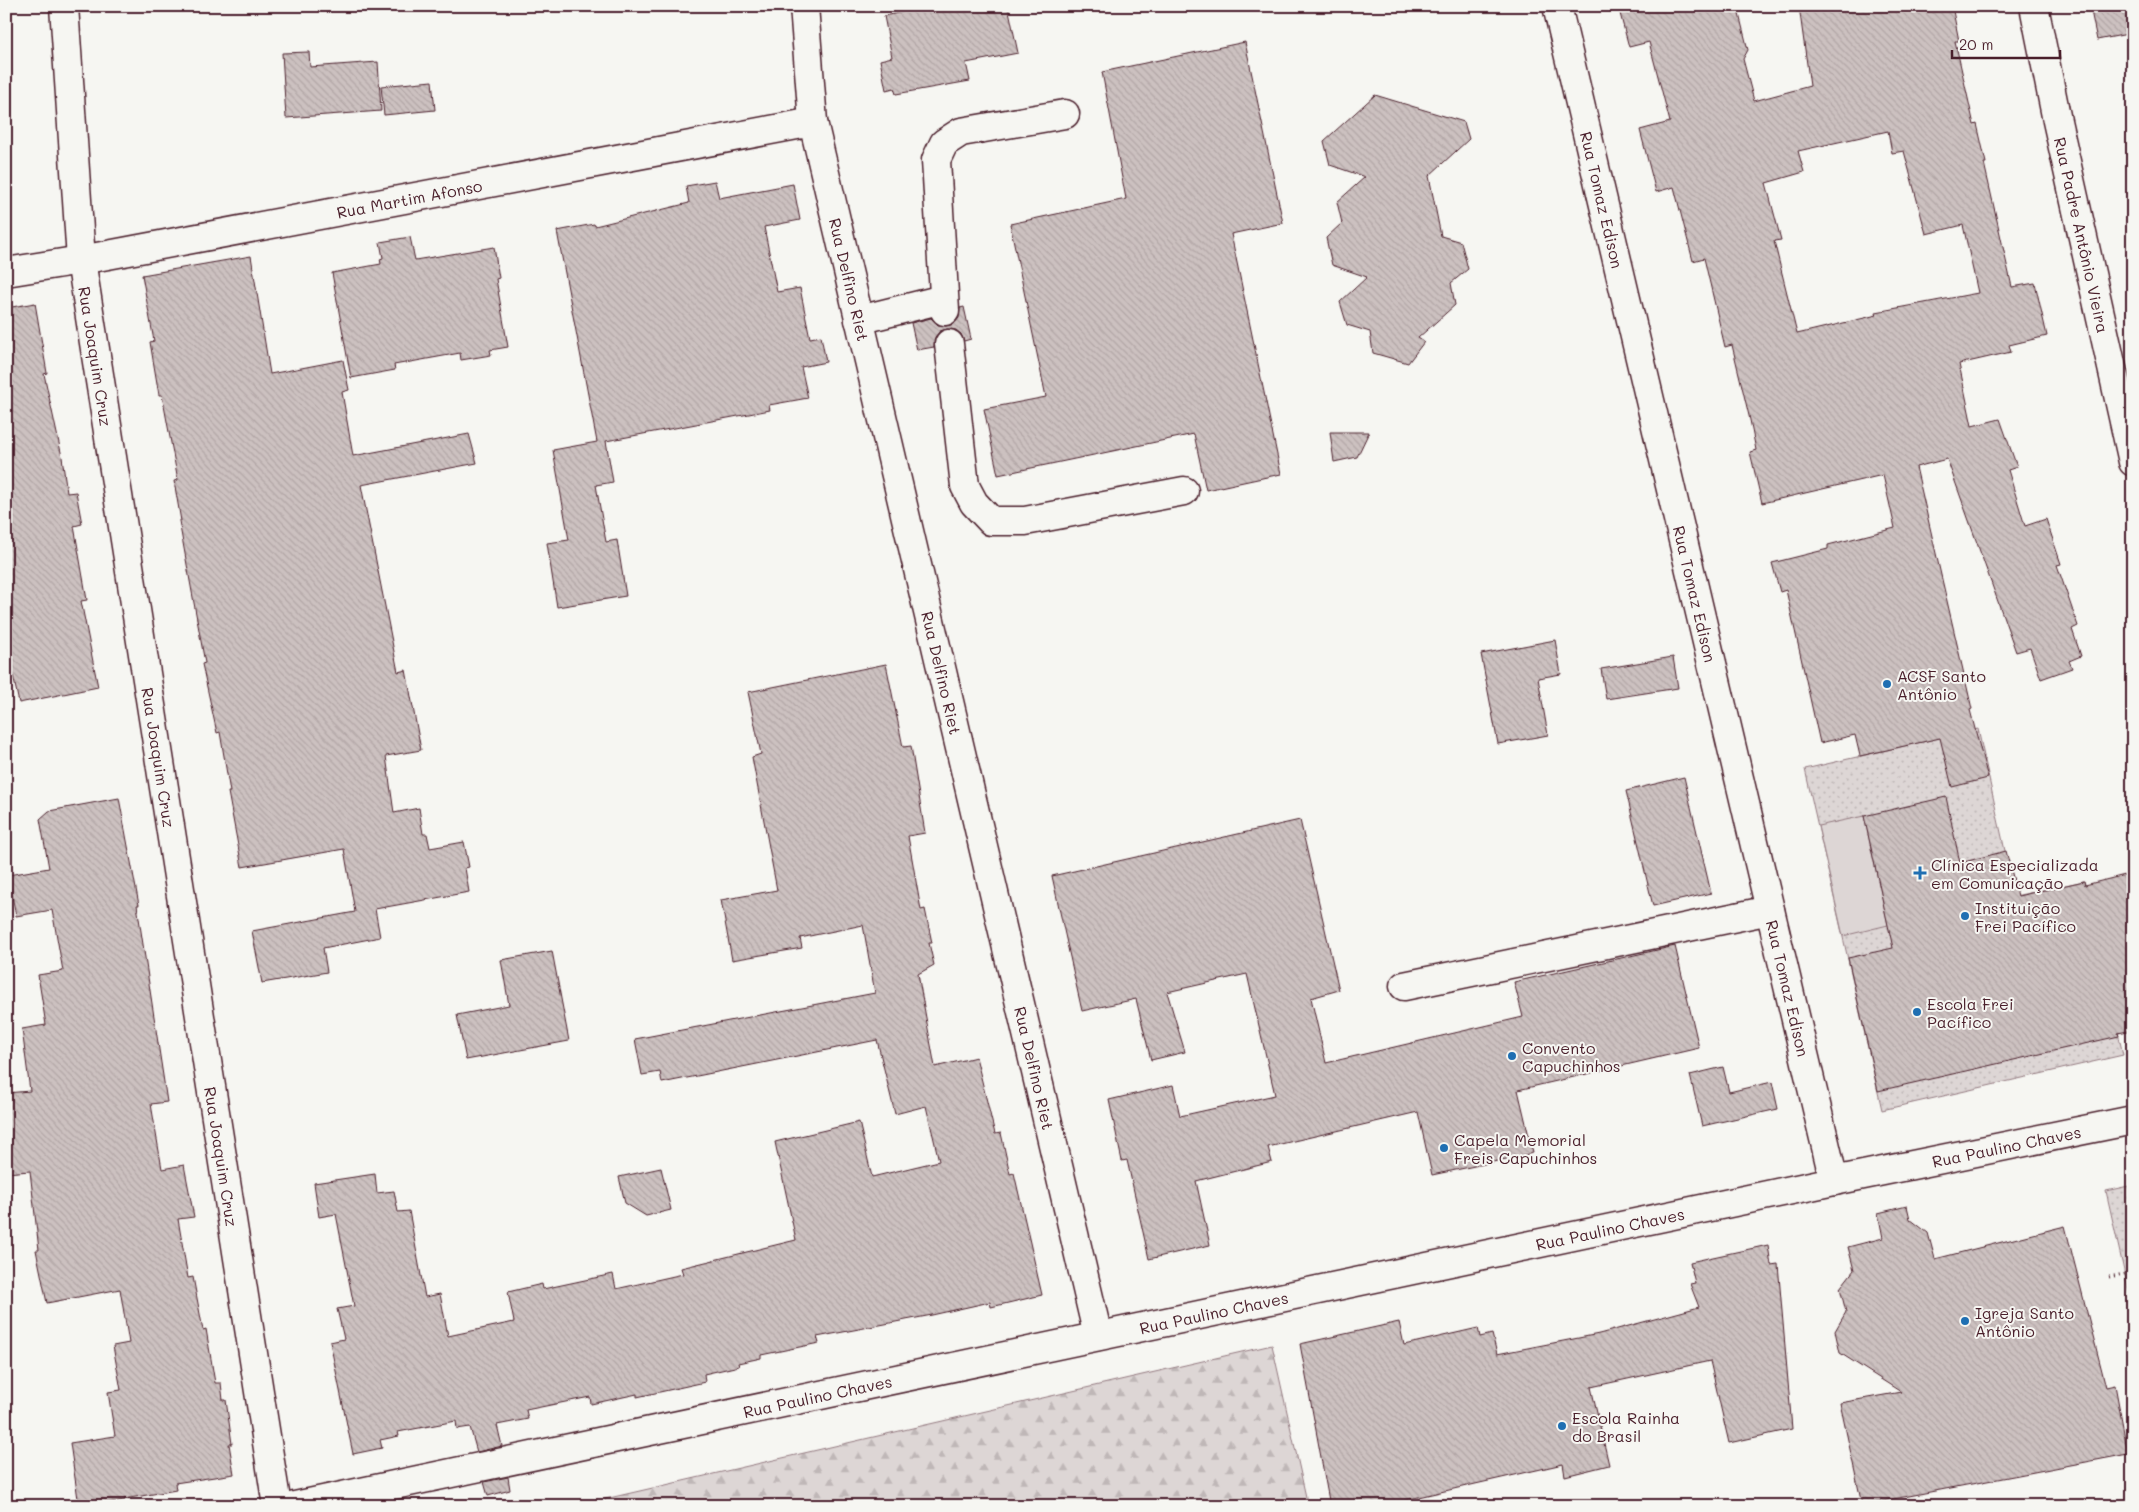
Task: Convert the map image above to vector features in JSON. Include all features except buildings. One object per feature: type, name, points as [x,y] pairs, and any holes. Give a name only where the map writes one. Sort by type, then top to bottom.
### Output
[{"type":"street","name":"Rua Joaquim Cruz","points":[[64,6],[81,260],[276,1506]]},
{"type":"street","name":"Rua Delfino Riet","points":[[804,6],[813,122],[1098,1336]]},
{"type":"street","name":"Rua Tomaz Edison","points":[[1557,6],[1834,1181]]},
{"type":"street","name":"Rua Padre Antônio Vieira","points":[[2034,6],[2057,121],[2133,462]]},
{"type":"street","points":[[860,320],[944,305],[936,160],[944,143],[961,132],[1065,114]]},
{"type":"street","name":"Rua Martim Afonso","points":[[6,272],[81,260],[813,122]]},
{"type":"street","points":[[948,344],[965,486],[974,504],[991,521],[1026,521],[1184,491]]},
{"type":"street","points":[[1404,986],[1770,910]]},
{"type":"street","name":"Rua Paulino Chaves","points":[[295,1506],[1834,1181],[2133,1120]]},
{"type":"path","points":[[2109,1277],[2133,1272]]},
{"type":"green space","name":"Instituição Frei Pacífico","points":[[1978,729],[2015,896],[2084,881],[2123,1055],[1882,1110],[1805,769]]},
{"type":"green space","points":[[1864,816],[1888,925],[1843,936],[1818,826]]},
{"type":"green space","points":[[2133,1185],[2133,1311],[2106,1191]]},
{"type":"green space","points":[[1272,1345],[1308,1506],[606,1506],[605,1499]]},
{"type":"place","name":"ACSF Santo Antônio","points":[[1887,684]]},
{"type":"place","name":"Clínica Especializada em Comunicação","points":[[1920,873]]},
{"type":"place","name":"Instituição Frei Pacífico","points":[[1965,916]]},
{"type":"place","name":"Escola Frei Pacífico","points":[[1917,1012]]},
{"type":"place","name":"Convento Capuchinhos","points":[[1512,1056]]},
{"type":"place","name":"Capela Memorial Freis Capuchinhos","points":[[1444,1148]]},
{"type":"place","name":"Igreja Santo Antônio","points":[[1965,1321]]},
{"type":"place","name":"Escola Rainha do Brasil","points":[[1562,1426]]}]
